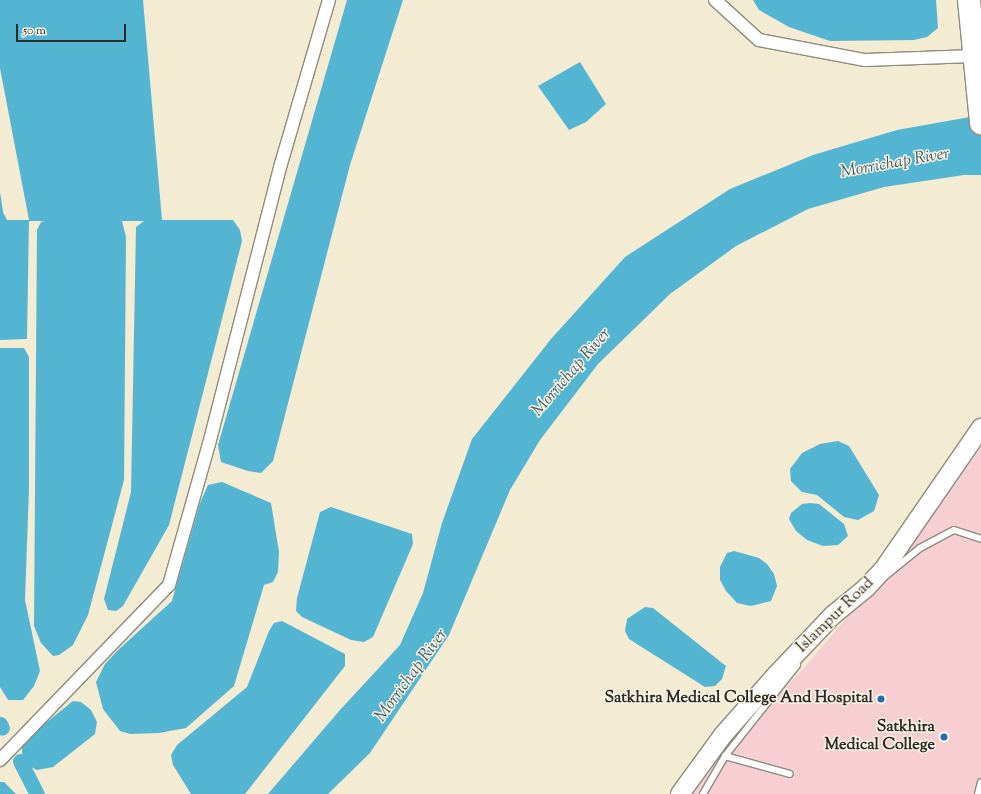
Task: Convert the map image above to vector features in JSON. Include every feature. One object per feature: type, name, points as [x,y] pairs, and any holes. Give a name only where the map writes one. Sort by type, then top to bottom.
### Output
[{"type":"highway","points":[[969,0],[981,123]]},
{"type":"street","points":[[0,760],[170,585],[209,444],[281,164],[329,0]]},
{"type":"street","points":[[715,0],[759,40],[864,60],[974,56]]},
{"type":"street","name":"Islampur Road","points":[[680,794],[723,735],[777,674],[833,615],[866,588],[883,570],[981,428]]},
{"type":"lane","points":[[703,794],[725,756],[833,623],[876,584],[920,548],[954,530],[981,539]]},
{"type":"lane","points":[[725,756],[790,774]]},
{"type":"lane","points":[[978,794],[981,782]]},
{"type":"shaded area","points":[[981,448],[981,794],[685,794],[803,669],[887,571]]},
{"type":"water","points":[[0,0],[143,0],[162,220],[233,220],[240,230],[242,241],[169,525],[123,606],[116,611],[108,610],[104,599],[131,492],[136,227],[144,221],[122,221],[126,237],[124,480],[88,615],[73,645],[59,655],[53,656],[41,643],[34,626],[37,230],[41,222],[45,221],[29,221],[27,339],[0,340],[0,192],[3,212],[7,220],[29,220],[0,68]]},
{"type":"water","points":[[347,0],[403,0],[350,165],[273,461],[261,473],[248,471],[221,462],[218,445]]},
{"type":"water","points":[[753,0],[936,0],[938,28],[927,37],[914,40],[830,41],[789,27],[759,10]]},
{"type":"water","points":[[580,62],[606,104],[586,122],[569,130],[538,86]]},
{"type":"water","name":"Morrichap River","points":[[981,115],[981,175],[964,175],[884,187],[808,209],[736,246],[670,294],[598,364],[540,440],[510,490],[449,635],[370,753],[328,794],[268,794],[340,710],[400,645],[423,593],[442,523],[472,439],[551,339],[625,257],[730,189],[813,155],[897,130]]},
{"type":"water","points":[[0,348],[24,348],[29,357],[29,489],[25,600],[40,671],[34,686],[23,700],[8,700],[0,687]]},
{"type":"water","points":[[838,441],[849,446],[879,495],[874,511],[858,520],[844,517],[817,495],[802,492],[791,481],[790,469],[802,453],[820,444]]},
{"type":"water","points":[[222,482],[271,503],[279,552],[278,572],[273,582],[264,585],[234,686],[186,728],[159,733],[130,734],[120,731],[103,709],[96,682],[105,664],[118,650],[172,601],[200,503],[208,485]]},
{"type":"water","points":[[802,504],[819,504],[844,524],[848,536],[838,545],[823,546],[807,540],[796,531],[789,519],[791,513]]},
{"type":"water","points":[[331,507],[412,534],[413,544],[373,637],[364,642],[351,640],[302,617],[296,611],[297,598],[320,512]]},
{"type":"water","points":[[734,551],[759,558],[767,564],[774,574],[777,586],[771,601],[751,606],[737,603],[726,591],[720,580],[720,567],[727,553]]},
{"type":"water","points":[[645,607],[653,608],[726,666],[722,679],[715,686],[705,687],[629,639],[625,631],[627,619]]},
{"type":"water","points":[[282,621],[345,654],[345,666],[245,794],[191,794],[173,765],[171,755],[177,745],[247,687],[269,631],[274,623]]},
{"type":"water","points":[[73,701],[81,702],[91,710],[97,722],[95,734],[53,767],[37,770],[29,766],[22,753],[22,747],[27,738]]},
{"type":"water","points":[[0,782],[4,782],[16,794],[0,794]]},
{"type":"waterway","points":[[0,724],[2,728]]},
{"type":"waterway","points":[[20,761],[37,794]]},
{"type":"place","name":"Satkhira Medical College And Hospital","points":[[881,699]]},
{"type":"place","name":"Satkhira Medical College","points":[[944,737]]}]
